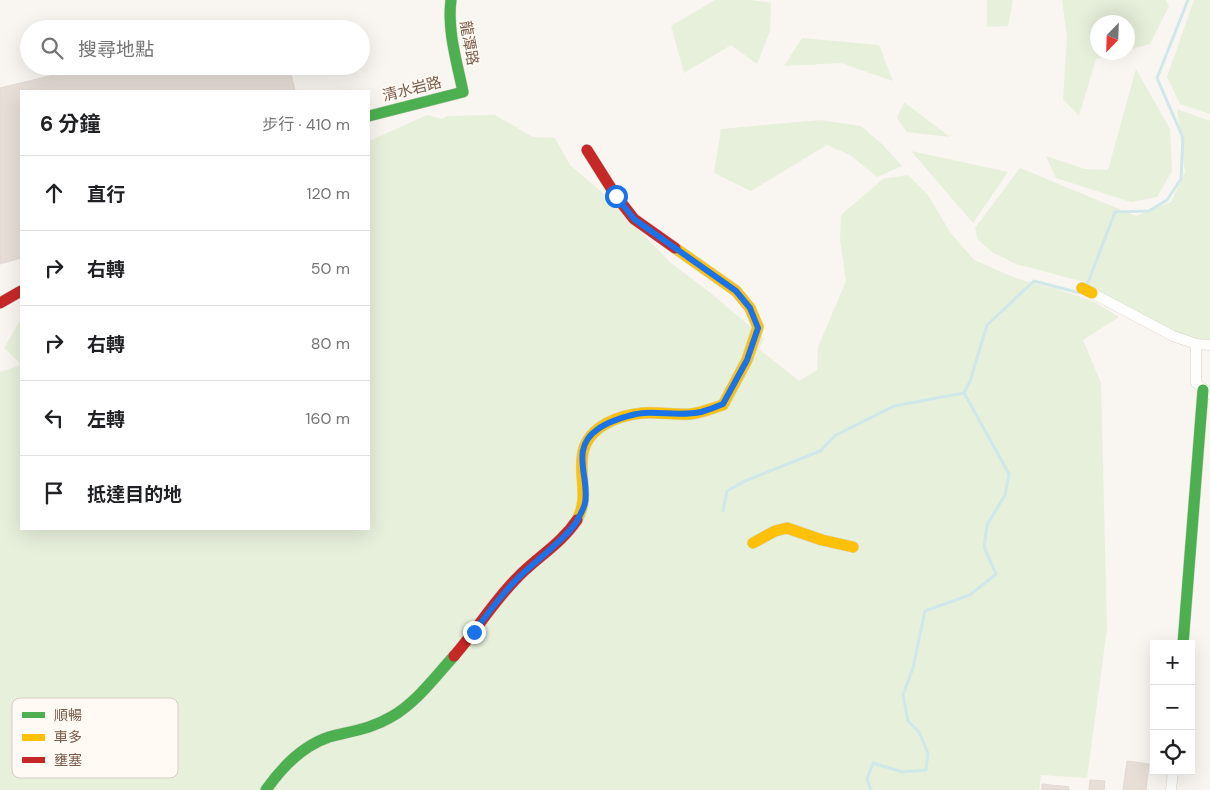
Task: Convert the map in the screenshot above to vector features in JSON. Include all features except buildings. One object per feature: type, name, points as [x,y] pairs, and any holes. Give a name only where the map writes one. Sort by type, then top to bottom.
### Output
[{"type":"street","name":"龍潭路","points":[[451,0],[449,9],[452,36],[463,92]]},
{"type":"street","name":"清水岩路","points":[[370,116],[463,92]]},
{"type":"street","points":[[266,790],[294,755],[310,745],[326,738],[354,732],[383,722],[408,705],[474,632],[500,597],[519,576],[573,526],[578,520],[585,504],[582,451],[596,430],[611,422],[643,413],[701,412],[723,404],[747,360],[758,328],[750,308],[736,291],[634,219],[616,196],[587,150]]},
{"type":"street","points":[[1087,291],[1173,336],[1196,344],[1210,345]]},
{"type":"street","points":[[0,303],[20,292]]},
{"type":"street","points":[[1183,640],[1206,392],[1196,383],[1196,344]]},
{"type":"street","points":[[753,543],[775,531],[787,528],[822,540],[853,547]]},
{"type":"street","points":[[1171,790],[1173,775]]},
{"type":"green space","points":[[715,0],[752,0],[771,3],[770,31],[757,64],[731,45],[684,73],[671,26]]},
{"type":"green space","points":[[987,0],[1013,0],[1008,26],[987,27]]},
{"type":"green space","points":[[1062,0],[1166,0],[1169,6],[1150,44],[1135,48],[1135,15],[1090,15],[1090,60],[1096,60],[1079,116],[1063,99],[1067,37]]},
{"type":"green space","points":[[1194,0],[1210,0],[1210,114],[1180,104],[1167,77]]},
{"type":"green space","points":[[802,38],[879,45],[893,81],[841,63],[784,66]]},
{"type":"green space","points":[[1136,69],[1170,129],[1172,171],[1157,197],[1131,202],[1056,178],[1046,156],[1085,169],[1108,170]]},
{"type":"green space","points":[[904,102],[950,137],[907,132],[897,118]]},
{"type":"green space","points":[[1177,109],[1210,121],[1210,345],[1180,339],[1084,282],[1016,264],[992,252],[978,240],[975,228],[1020,168],[1136,216],[1171,202],[1185,172]]},
{"type":"green space","points":[[427,115],[442,119],[447,116],[495,115],[533,137],[555,138],[570,165],[605,195],[671,263],[764,338],[759,349],[799,381],[817,370],[818,347],[846,281],[840,239],[841,215],[883,179],[908,175],[928,195],[950,232],[974,260],[1018,279],[1093,301],[1119,317],[1083,340],[1101,383],[1107,629],[1087,778],[1041,775],[1039,790],[0,790],[0,372],[20,365],[20,530],[370,530],[370,141]]},
{"type":"green space","points":[[819,120],[861,126],[883,145],[902,166],[877,177],[850,155],[827,145],[751,191],[714,173],[721,129]]},
{"type":"green space","points":[[911,151],[1008,172],[973,223]]},
{"type":"green space","points":[[20,321],[20,363],[4,348]]},
{"type":"waterway","points":[[1087,285],[1115,212],[1149,211],[1167,200],[1181,179],[1183,138],[1157,78],[1188,0]]},
{"type":"waterway","points":[[871,790],[867,779],[873,763],[902,772],[926,770],[928,753],[919,732],[908,721],[903,695],[913,668],[925,611],[970,595],[996,574],[984,547],[987,525],[1005,495],[1009,474],[964,393],[970,381],[987,325],[1034,281],[1080,293]]},
{"type":"waterway","points":[[723,511],[727,491],[745,481],[820,451],[836,435],[894,406],[964,393]]},
{"type":"traffic: fast","points":[[370,116],[463,92],[451,35],[451,0]]},
{"type":"traffic: fast","points":[[1183,640],[1203,390]]},
{"type":"traffic: fast","points":[[266,790],[286,765],[310,746],[329,737],[376,724],[409,705],[454,656]]},
{"type":"traffic: slow","points":[[577,520],[583,503],[583,452],[586,443],[598,429],[615,419],[634,414],[690,414],[723,405],[747,360],[758,327],[750,308],[736,291],[675,248]]},
{"type":"traffic: slow","points":[[1082,288],[1092,293]]},
{"type":"traffic: slow","points":[[753,543],[775,531],[787,528],[822,540],[853,547]]},
{"type":"traffic: jam","points":[[587,150],[616,196],[634,219],[675,248]]},
{"type":"traffic: jam","points":[[0,303],[20,292]]},
{"type":"traffic: jam","points":[[454,656],[508,587],[556,544],[577,520]]},
{"type":"route","points":[[474,632],[500,597],[519,576],[578,520],[585,504],[582,451],[587,440],[596,430],[611,422],[643,413],[701,412],[723,404],[747,360],[758,328],[750,308],[736,291],[634,219],[616,196]]}]
